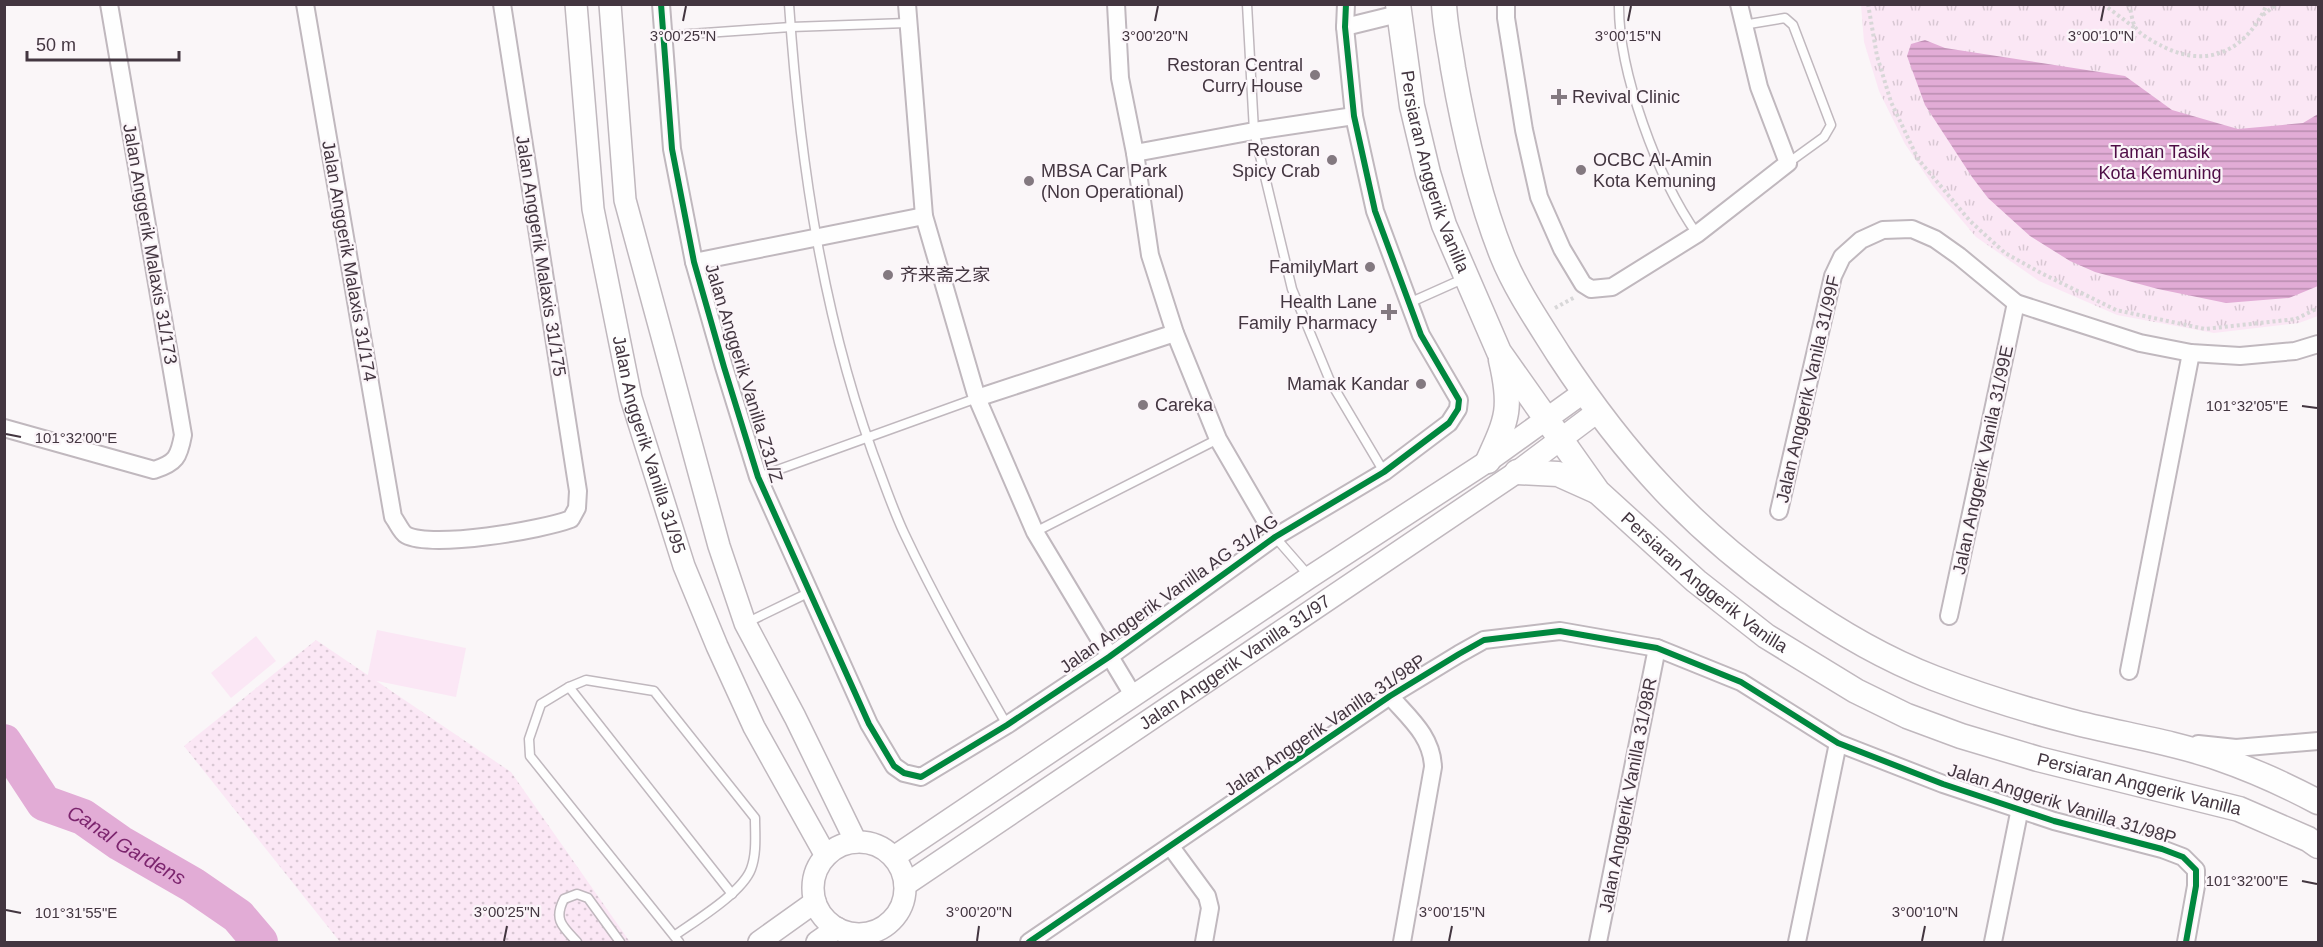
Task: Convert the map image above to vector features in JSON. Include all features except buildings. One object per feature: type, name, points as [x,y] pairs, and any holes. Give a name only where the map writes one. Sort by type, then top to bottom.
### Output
[{"type":"main road","name":"Persiaran Anggerik Vanilla","points":[[1444,4],[1459,97],[1482,197],[1503,257],[1535,318],[1597,412],[1691,520],[1740,562],[1820,618],[1878,654],[1931,677],[1988,697],[2070,721],[2164,742],[2218,757],[2319,802]]},
{"type":"main road","name":"Persiaran Anggerik Vanilla","points":[[1398,9],[1412,106],[1428,173],[1444,225],[1499,352],[1548,418],[1598,492],[1696,581],[1766,636],[1856,691],[1906,716],[1961,736],[2038,759],[2239,809],[2319,846]]},
{"type":"main road","points":[[1488,461],[1507,414],[1506,383],[1499,352]]},
{"type":"main road","points":[[1517,472],[1558,474],[1598,492]]},
{"type":"street","name":"Jalan Anggerik Malaxis 31/173","points":[[4,428],[154,470],[168,466],[179,454],[183,435],[109,4]]},
{"type":"street","name":"Jalan Anggerik Malaxis 31/174","points":[[305,4],[393,517],[404,535],[424,541],[447,541],[554,525],[571,519],[577,508]]},
{"type":"street","name":"Jalan Anggerik Malaxis 31/175","points":[[502,4],[578,491],[577,508]]},
{"type":"street","name":"Jalan Anggerik Vanilla 31/95","points":[[576,4],[593,209],[631,398],[684,566],[717,646],[754,727],[826,856]]},
{"type":"street","points":[[610,4],[625,200],[719,546],[745,623],[795,717],[855,842]]},
{"type":"street","name":"Jalan Anggerik Vanilla Z31/Z","points":[[661,4],[672,149],[694,262],[758,477],[868,724],[894,766],[904,773],[921,777]]},
{"type":"street","points":[[907,4],[924,216],[977,398],[1035,532],[1133,695]]},
{"type":"street","points":[[1116,4],[1120,78],[1135,153],[1150,255],[1175,333],[1218,439],[1275,537]]},
{"type":"street","points":[[1346,4],[1345,27],[1354,116],[1375,211],[1409,303]]},
{"type":"street","points":[[1506,4],[1506,18],[1524,130],[1539,197],[1562,249],[1583,284],[1591,289],[1612,288],[1697,234],[1788,163],[1759,87],[1739,4]]},
{"type":"street","points":[[1345,27],[1398,9]]},
{"type":"street","points":[[1135,153],[1254,131],[1354,116]]},
{"type":"street","points":[[694,262],[924,216]]},
{"type":"street","name":"Jalan Anggerik Vanila 31/99F","points":[[1779,511],[1833,276],[1842,256],[1861,240],[1883,230],[1912,230],[1935,239],[2016,303]]},
{"type":"street","name":"Jalan Anggerik Vanilla AG 31/AG","points":[[921,777],[1007,725],[1109,657],[1275,537],[1384,471],[1449,423],[1458,409],[1459,400],[1421,335],[1409,303]]},
{"type":"street","points":[[2016,303],[2140,343],[2191,353],[2240,356],[2295,351],[2319,344]]},
{"type":"street","name":"Jalan Anggerik Vanila 31/99E","points":[[1949,616],[2016,303]]},
{"type":"street","points":[[977,398],[1175,333]]},
{"type":"street","points":[[2129,671],[2191,353]]},
{"type":"street","name":"Jalan Anggerik Vanilla 31/97","points":[[894,857],[1310,577],[1488,461],[1584,392]]},
{"type":"street","name":"Jalan Anggerik Vanilla 31/97","points":[[905,885],[1517,472],[1597,412]]},
{"type":"street","name":"Jalan Anggerik Vanilla 31/98P","points":[[1029,942],[1390,696],[1484,640],[1560,631],[1657,648],[1741,682],[1838,743],[1943,784],[2054,821],[2162,849],[2183,858],[2196,870],[2196,886],[2186,942]]},
{"type":"street","name":"Jalan Anggerik Vanilla 31/98R","points":[[1598,942],[1657,648]]},
{"type":"street","points":[[1390,696],[1425,736],[1432,752],[1433,767],[1402,942]]},
{"type":"street","points":[[2164,742],[2236,748],[2319,741]]},
{"type":"street","points":[[1797,942],[1838,743]]},
{"type":"street","points":[[1993,942],[2020,808]]},
{"type":"street","points":[[855,842],[870,843],[883,848],[894,857],[903,875],[904,899],[898,912],[883,926],[864,933],[850,933],[837,928],[828,921],[815,902],[813,890],[814,878],[826,856],[844,844],[855,842]]},
{"type":"street","points":[[1171,847],[1207,896],[1210,908],[1203,942]]},
{"type":"street","points":[[759,942],[815,902]]},
{"type":"street","points":[[818,942],[837,928]]},
{"type":"lane","points":[[789,4],[800,131],[817,236],[837,337],[866,436],[903,532],[957,638],[1007,725]]},
{"type":"lane","points":[[1247,4],[1254,131],[1292,289],[1330,381],[1384,471]]},
{"type":"lane","points":[[1618,4],[1618,28],[1638,105],[1655,154],[1680,210],[1697,234]]},
{"type":"lane","points":[[1743,25],[1785,18],[1793,25],[1831,125],[1824,137],[1788,163]]},
{"type":"lane","points":[[662,36],[791,27],[907,23]]},
{"type":"lane","points":[[1409,303],[1466,278]]},
{"type":"lane","points":[[758,477],[866,436],[977,398]]},
{"type":"lane","points":[[1035,532],[1218,439]]},
{"type":"lane","points":[[1275,537],[1310,577]]},
{"type":"lane","points":[[745,623],[810,592]]},
{"type":"lane","points":[[586,680],[654,691],[755,818],[751,870],[732,894],[676,939],[530,756],[529,739],[542,704],[569,687],[586,680]]},
{"type":"lane","points":[[569,687],[732,894]]},
{"type":"lane","points":[[577,942],[559,920],[560,908],[564,899],[577,894],[588,898],[620,942]]},
{"type":"path","points":[[1868,4],[1876,56],[1891,102],[1918,159],[1970,221],[2005,253],[2116,310],[2205,329],[2296,320],[2319,308]]},
{"type":"path","points":[[2103,4],[2155,42],[2176,53],[2199,57],[2222,53],[2243,41],[2259,24],[2267,4]]},
{"type":"path","points":[[2129,4],[2136,28]]},
{"type":"path","points":[[2262,15],[2277,4]]},
{"type":"path","points":[[1535,318],[1591,289]]},
{"type":"green space","name":"Taman Tasik Kota Kemuning","points":[[1861,5],[2318,5],[2318,316],[2299,323],[2214,333],[2117,315],[2039,281],[1976,237],[1933,186],[1905,144],[1879,91],[1864,42]]},
{"type":"green space","points":[[377,630],[466,648],[456,697],[367,679]]},
{"type":"green space","points":[[256,636],[276,661],[231,698],[211,673]]},
{"type":"green space","points":[[316,640],[511,772],[630,942],[340,942],[184,746]]},
{"type":"shaded area","points":[[1925,40],[1945,48],[2125,76],[2172,110],[2238,129],[2303,123],[2318,114],[2318,286],[2289,298],[2226,303],[2158,289],[2095,272],[2070,261],[2030,236],[1988,198],[1925,105],[1907,56],[1911,44]]},
{"type":"waterway","name":"Canal Gardens","points":[[4,742],[44,803],[83,817],[120,843],[193,885],[238,916],[260,942]]},
{"type":"cycle path","points":[[661,4],[672,149],[694,262],[758,477],[869,724],[894,766],[904,773],[921,777],[1007,725],[1109,657],[1275,537],[1384,472],[1449,423],[1458,409],[1459,400],[1421,335],[1375,211],[1354,116],[1345,27],[1346,4]]},
{"type":"cycle path","points":[[1029,942],[1390,696],[1459,654],[1484,640],[1560,631],[1657,648],[1741,682],[1838,743],[1943,784],[2054,821],[2162,849],[2183,857],[2196,870],[2196,886],[2186,942]]},
{"type":"place","name":"Restoran Central Curry House","points":[[1315,75]]},
{"type":"place","name":"Revival Clinic","points":[[1559,97]]},
{"type":"place","name":"Restoran Spicy Crab","points":[[1332,160]]},
{"type":"place","name":"OCBC Al-Amin Kota Kemuning","points":[[1581,170]]},
{"type":"place","name":"MBSA Car Park (Non Operational)","points":[[1029,181]]},
{"type":"place","name":"FamilyMart","points":[[1370,267]]},
{"type":"place","name":"齐来斋之家","points":[[888,275]]},
{"type":"place","name":"Health Lane Family Pharmacy","points":[[1389,312]]},
{"type":"place","name":"Mamak Kandar","points":[[1421,384]]},
{"type":"place","name":"Careka","points":[[1143,405]]}]
